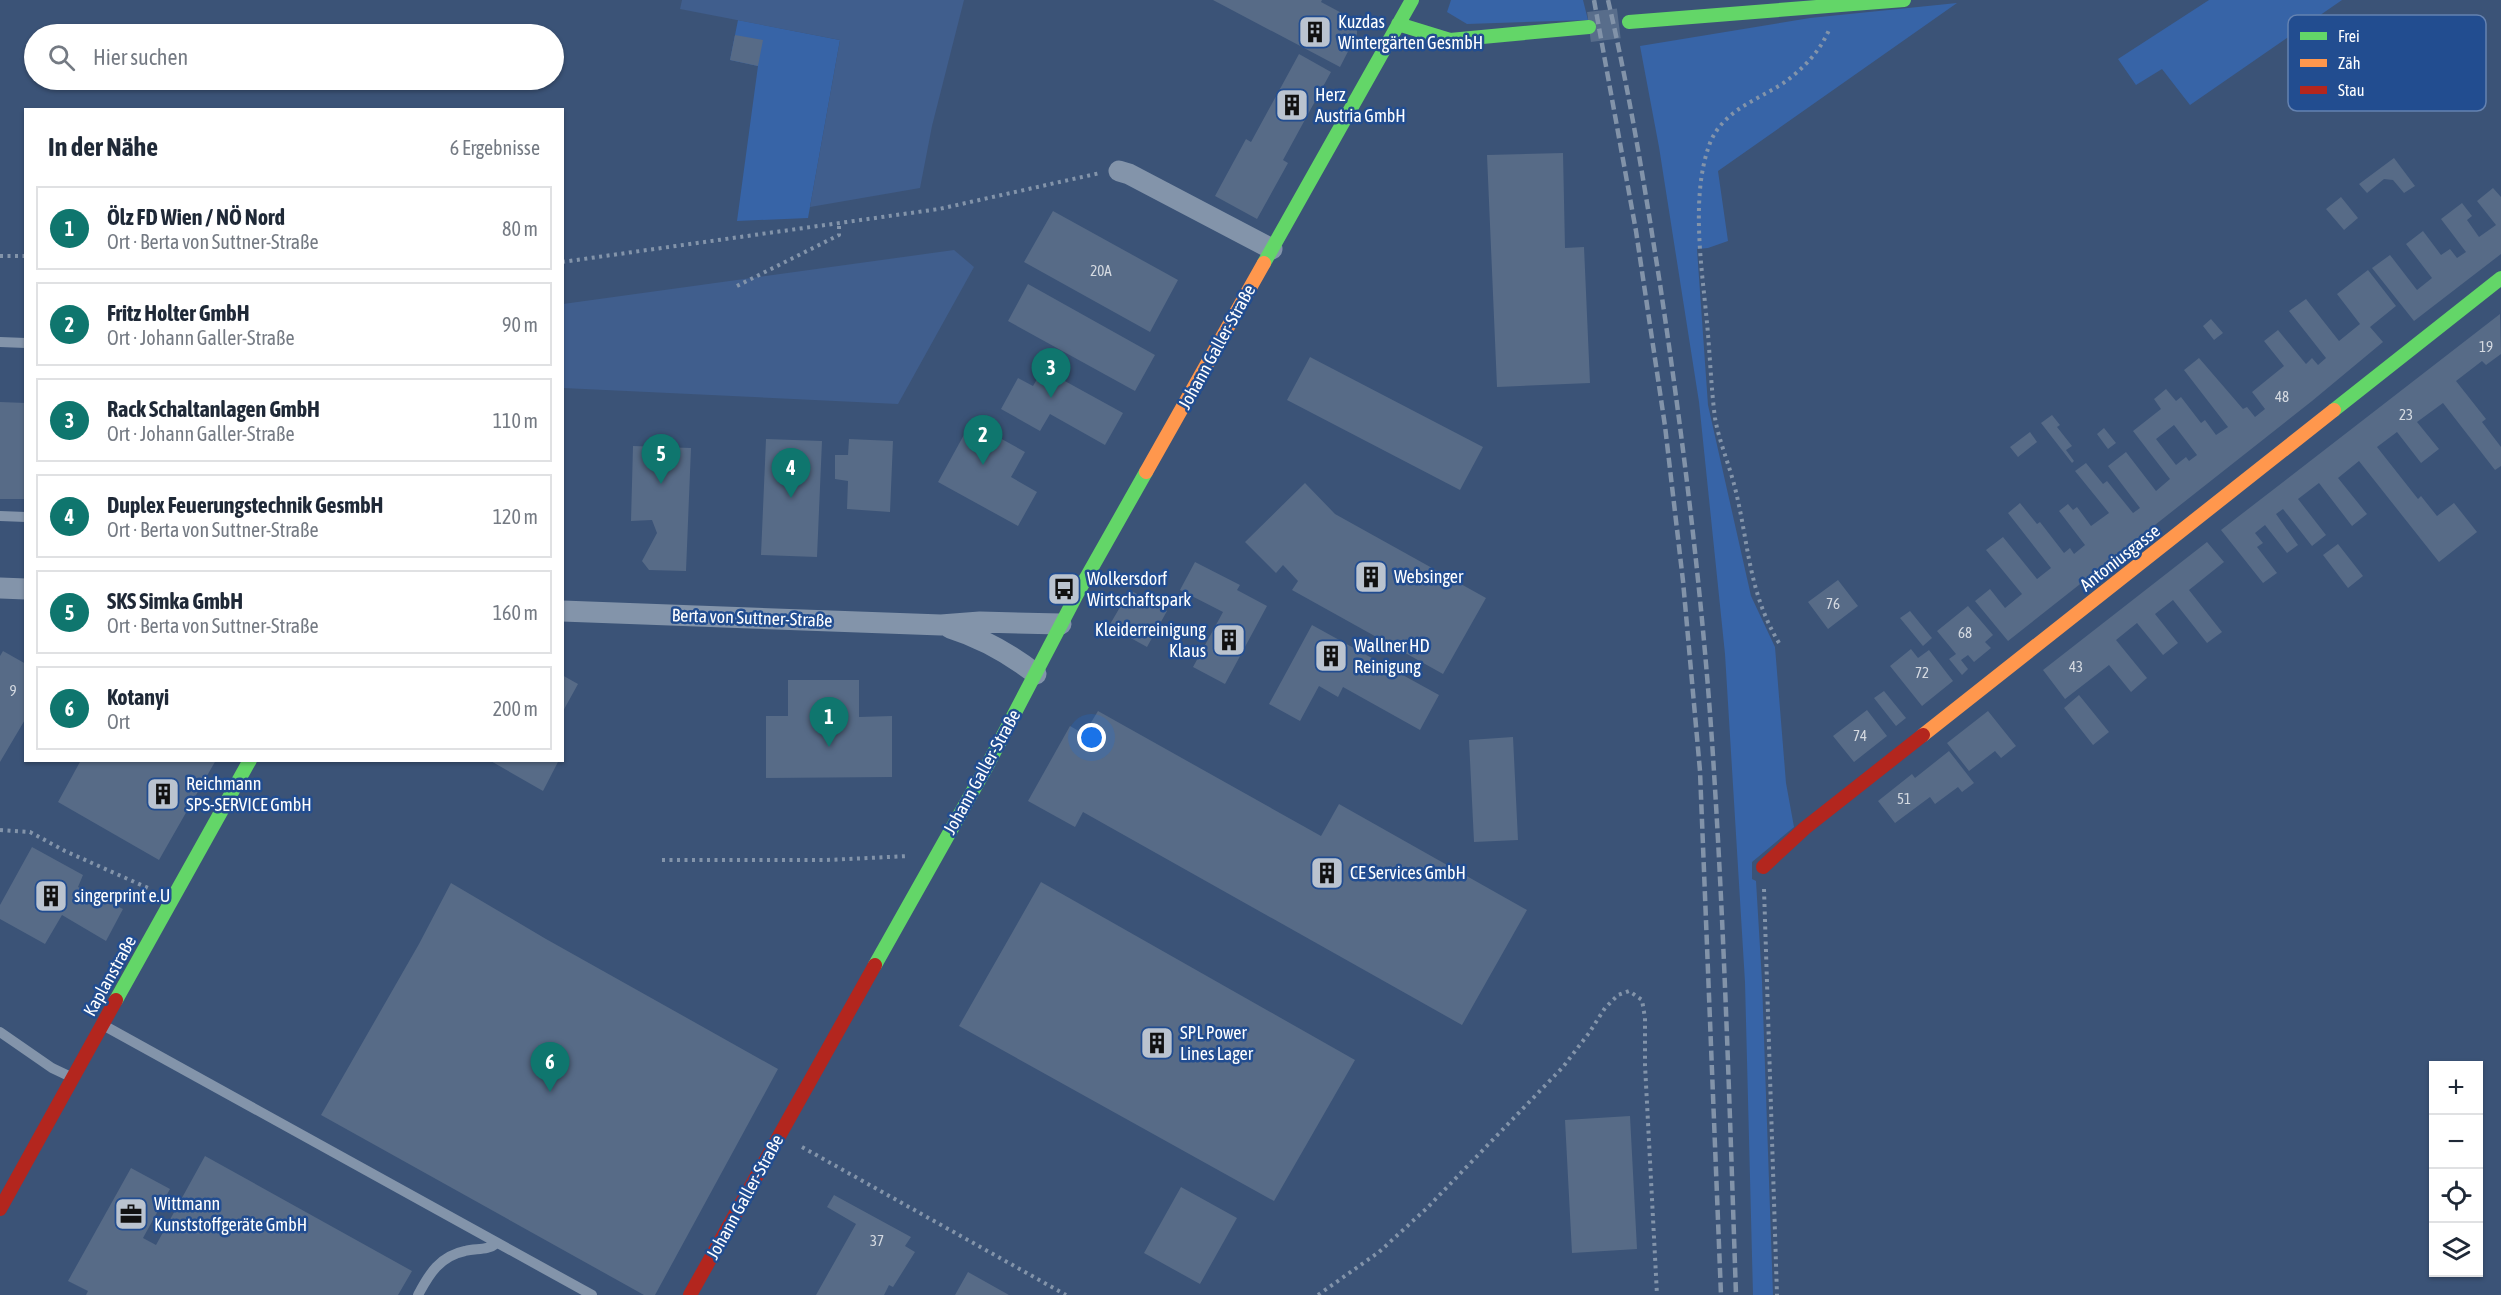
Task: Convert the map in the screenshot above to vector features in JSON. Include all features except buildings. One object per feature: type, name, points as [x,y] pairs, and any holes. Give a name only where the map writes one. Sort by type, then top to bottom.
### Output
[{"type":"street","name":"Johann Galler-Straße","points":[[690,1295],[937,854],[1061,624],[1412,0]]},
{"type":"street","points":[[1629,22],[1904,0]]},
{"type":"street","points":[[1398,24],[1450,40],[1589,27]]},
{"type":"street","points":[[1119,171],[1272,249]]},
{"type":"street","name":"Antoniusgasse","points":[[1763,867],[1805,828],[2501,278]]},
{"type":"street","points":[[0,588],[24,589]]},
{"type":"street","name":"Berta von Suttner-Straße","points":[[564,611],[941,625],[980,622],[1061,624]]},
{"type":"street","name":"Berta von Suttner-Straße","points":[[941,625],[972,635],[1013,657],[1036,674]]},
{"type":"street","name":"Kaplanstraße","points":[[0,1209],[249,762]]},
{"type":"lane","points":[[0,342],[24,343]]},
{"type":"lane","points":[[0,516],[24,518]]},
{"type":"lane","points":[[103,1025],[591,1295]]},
{"type":"lane","points":[[0,1032],[52,1068],[73,1078]]},
{"type":"lane","points":[[417,1295],[430,1271],[443,1260],[463,1251],[491,1248],[497,1243]]},
{"type":"path","points":[[1779,643],[1767,622],[1753,584],[1735,488],[1716,420],[1699,233],[1702,177],[1711,142],[1725,118],[1782,84],[1806,65],[1823,44],[1840,5]]},
{"type":"path","points":[[564,262],[939,209],[1104,172],[1119,171]]},
{"type":"path","points":[[737,286],[839,235],[839,224]]},
{"type":"path","points":[[0,256],[24,256]]},
{"type":"path","points":[[0,830],[30,832],[65,851],[148,888],[156,883]]},
{"type":"path","points":[[662,860],[827,860],[937,854]]},
{"type":"path","points":[[1763,867],[1777,1295]]},
{"type":"path","points":[[1318,1295],[1379,1252],[1427,1208],[1563,1067],[1605,1008],[1618,995],[1629,991],[1642,1000],[1645,1018],[1645,1065],[1657,1295]]},
{"type":"path","points":[[780,1134],[1066,1295]]},
{"type":"shaded area","points":[[682,0],[964,0],[932,126],[920,188],[810,207],[840,40],[680,9]]},
{"type":"shaded area","points":[[1451,0],[1583,0],[1588,20],[1467,24],[1447,12]]},
{"type":"shaded area","points":[[2209,0],[2342,0],[2320,15],[2288,15],[2288,37],[2190,105],[2162,69],[2136,85],[2118,59]]},
{"type":"shaded area","points":[[1957,3],[1718,171],[1728,241],[1697,249],[1708,405],[1751,596],[1775,647],[1786,783],[1794,827],[1752,862],[1752,879],[1756,881],[1762,981],[1773,1295],[1753,1295],[1745,982],[1725,654],[1699,402],[1659,147],[1640,46],[1810,18]]},
{"type":"shaded area","points":[[738,20],[840,40],[808,218],[737,221],[758,66],[730,60]]},
{"type":"shaded area","points":[[954,250],[974,267],[898,404],[564,388],[564,304]]},
{"type":"tunnel","points":[[1589,27],[1629,22]]},
{"type":"railway","points":[[1594,0],[1636,231],[1665,426],[1683,581],[1700,771],[1721,1295]]},
{"type":"railway","points":[[1608,0],[1630,106],[1660,284],[1699,588],[1718,837],[1736,1295]]},
{"type":"traffic: fast","points":[[1264,263],[1412,0]]},
{"type":"traffic: fast","points":[[1629,22],[1904,0]]},
{"type":"traffic: fast","points":[[1398,24],[1450,40],[1589,27]]},
{"type":"traffic: fast","points":[[2334,410],[2501,278]]},
{"type":"traffic: fast","points":[[875,965],[987,766],[1077,594],[1146,472]]},
{"type":"traffic: fast","points":[[116,1000],[249,762]]},
{"type":"traffic: slow","points":[[1146,472],[1264,263]]},
{"type":"traffic: slow","points":[[1923,735],[2334,410]]},
{"type":"traffic: jam","points":[[1763,867],[1805,828],[1923,735]]},
{"type":"traffic: jam","points":[[690,1295],[875,965]]},
{"type":"traffic: jam","points":[[0,1209],[116,1000]]},
{"type":"place","name":"Kuzdas Wintergärten GesmbH","points":[[1315,32]]},
{"type":"place","name":"Herz Austria GmbH","points":[[1292,105]]},
{"type":"place","name":"Rack Schaltanlagen GmbH","points":[[1051,398]]},
{"type":"place","name":"Fritz Holter GmbH","points":[[983,465]]},
{"type":"place","name":"SKS Simka GmbH","points":[[661,484]]},
{"type":"place","name":"Duplex Feuerungstechnik GesmbH","points":[[791,498]]},
{"type":"place","name":"Websinger","points":[[1371,577]]},
{"type":"place","name":"Wolkersdorf Wirtschaftspark","points":[[1064,589]]},
{"type":"place","name":"Kleiderreinigung Klaus","points":[[1229,640]]},
{"type":"place","name":"Wallner HD Reinigung","points":[[1331,656]]},
{"type":"place","name":"Ölz FD Wien / NÖ Nord","points":[[829,747]]},
{"type":"place","name":"Reichmann SPS-SERVICE GmbH","points":[[163,794]]},
{"type":"place","name":"CE Services GmbH","points":[[1327,873]]},
{"type":"place","name":"singerprint e.U","points":[[51,896]]},
{"type":"place","name":"SPL Power Lines Lager","points":[[1157,1043]]},
{"type":"place","name":"Kotanyi","points":[[550,1092]]},
{"type":"place","name":"Wittmann Kunststoffgeräte GmbH","points":[[131,1214]]}]
